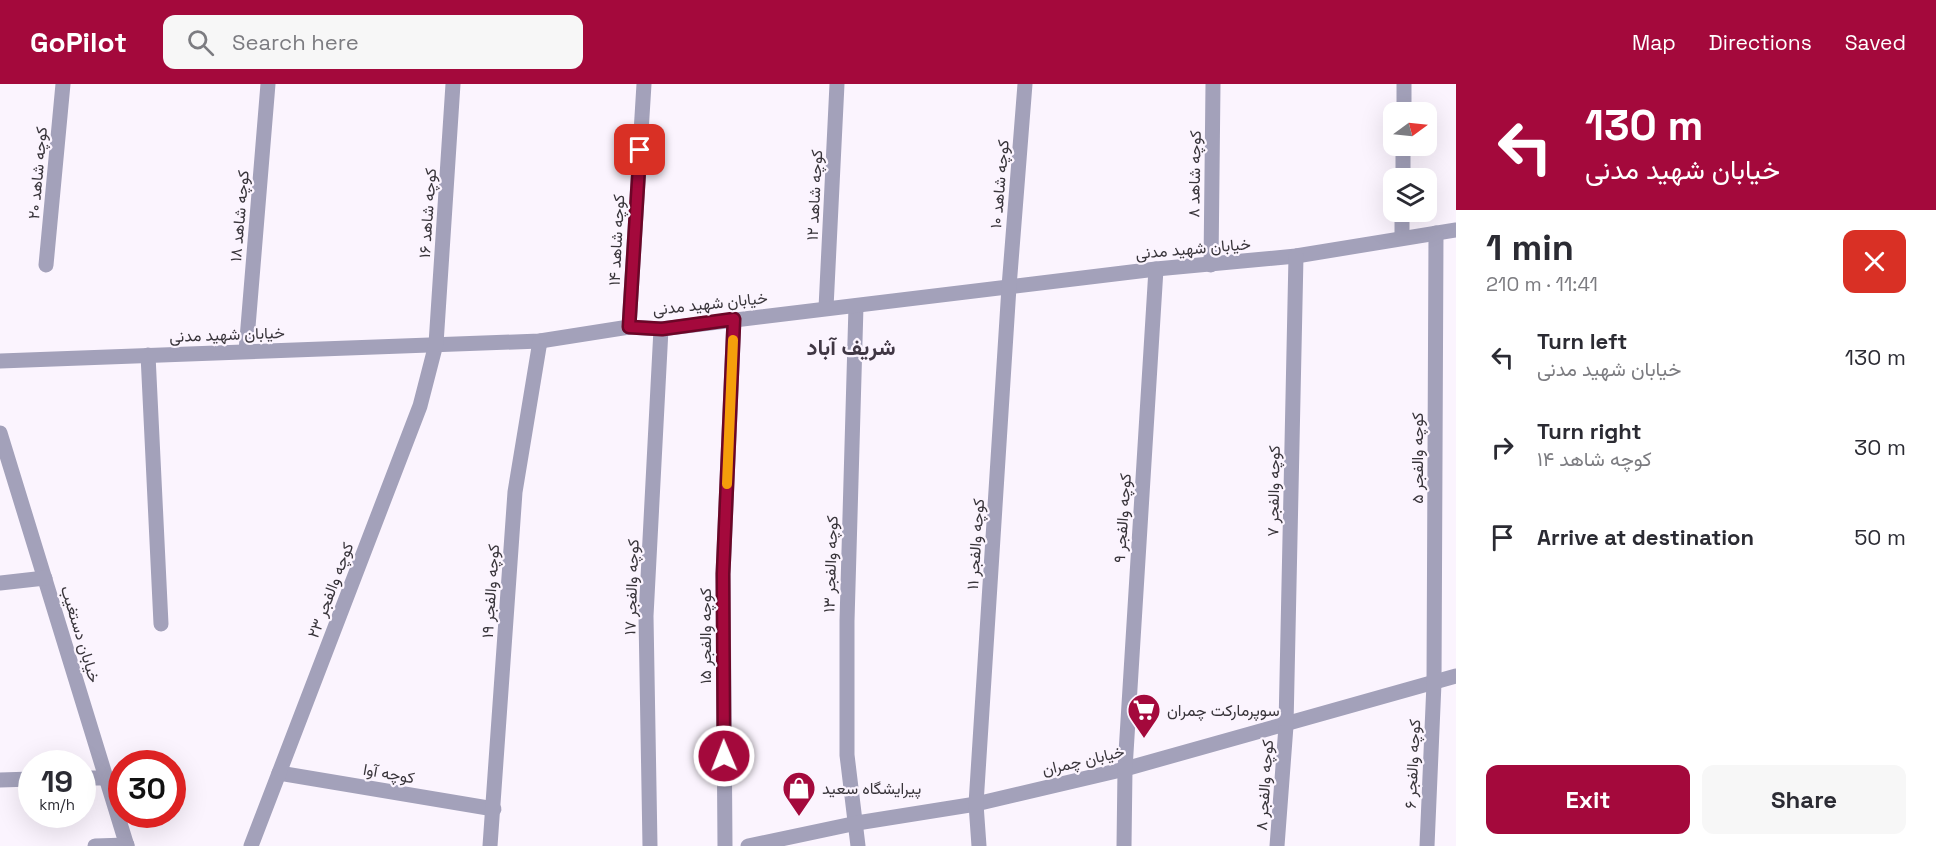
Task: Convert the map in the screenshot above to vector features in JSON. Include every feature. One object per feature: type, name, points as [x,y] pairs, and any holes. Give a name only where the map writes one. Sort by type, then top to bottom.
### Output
[{"type":"street","name":"کوچه شاهد ۲۰","points":[[46,265],[63,84]]},
{"type":"street","name":"کوچه شاهد ۱۸","points":[[246,351],[268,84]]},
{"type":"street","name":"کوچه شاهد ۱۶","points":[[436,344],[453,84]]},
{"type":"street","name":"کوچه شاهد ۱۴","points":[[629,327],[644,84]]},
{"type":"street","name":"کوچه شاهد ۱۲","points":[[826,308],[837,84]]},
{"type":"street","name":"کوچه شاهد ۱۰","points":[[1009,287],[1025,84]]},
{"type":"street","name":"کوچه شاهد ۸","points":[[1211,265],[1213,84]]},
{"type":"street","points":[[1404,84],[1404,102]]},
{"type":"street","points":[[1402,222],[1402,237]]},
{"type":"street","name":"خیابان شهید مدنی","points":[[0,360],[540,340],[629,327],[662,329],[1156,269],[1296,256],[1456,230]]},
{"type":"street","name":"کوچه والفجر ۵","points":[[1434,683],[1436,233]]},
{"type":"street","name":"کوچه والفجر ۷","points":[[1286,726],[1296,256]]},
{"type":"street","name":"کوچه والفجر ۹","points":[[1124,846],[1125,770],[1156,269]]},
{"type":"street","name":"کوچه والفجر ۱۱","points":[[980,846],[976,804],[1009,287]]},
{"type":"street","name":"کوچه والفجر ۱۳","points":[[856,306],[847,621],[847,755],[858,846]]},
{"type":"street","name":"کوچه والفجر ۱۵","points":[[725,846],[723,574],[734,319]]},
{"type":"street","name":"کوچه والفجر ۱۷","points":[[650,846],[646,616],[662,329]]},
{"type":"street","name":"کوچه والفجر ۱۹","points":[[490,846],[515,492],[540,340]]},
{"type":"street","name":"کوچه والفجر ۲۳","points":[[251,846],[420,406],[436,344]]},
{"type":"street","points":[[148,355],[162,624]]},
{"type":"street","name":"خیابان دستغیب","points":[[0,433],[8,482],[45,578],[127,845]]},
{"type":"street","points":[[0,584],[45,578]]},
{"type":"street","name":"خیابان چمران","points":[[748,846],[857,823],[976,804],[1125,770],[1456,676]]},
{"type":"street","name":"کوچه والفجر ۶","points":[[1427,846],[1434,683]]},
{"type":"street","name":"کوچه والفجر ۸","points":[[1277,846],[1286,726]]},
{"type":"street","name":"کوچه آوا","points":[[279,773],[494,809]]},
{"type":"street","points":[[96,777],[106,777]]},
{"type":"street","points":[[0,780],[18,779]]},
{"type":"street","points":[[95,846],[127,845]]},
{"type":"slow traffic","points":[[727,484],[733,340]]},
{"type":"place","name":"سوپرمارکت چمران","points":[[1144,739]]},
{"type":"place","name":"پیرایشگاه سعید","points":[[799,817]]},
{"type":"district","name":"شریف آباد","points":[[851,347]]},
{"type":"route","points":[[640,150],[629,327],[662,329],[734,319],[723,574],[724,756]]}]
